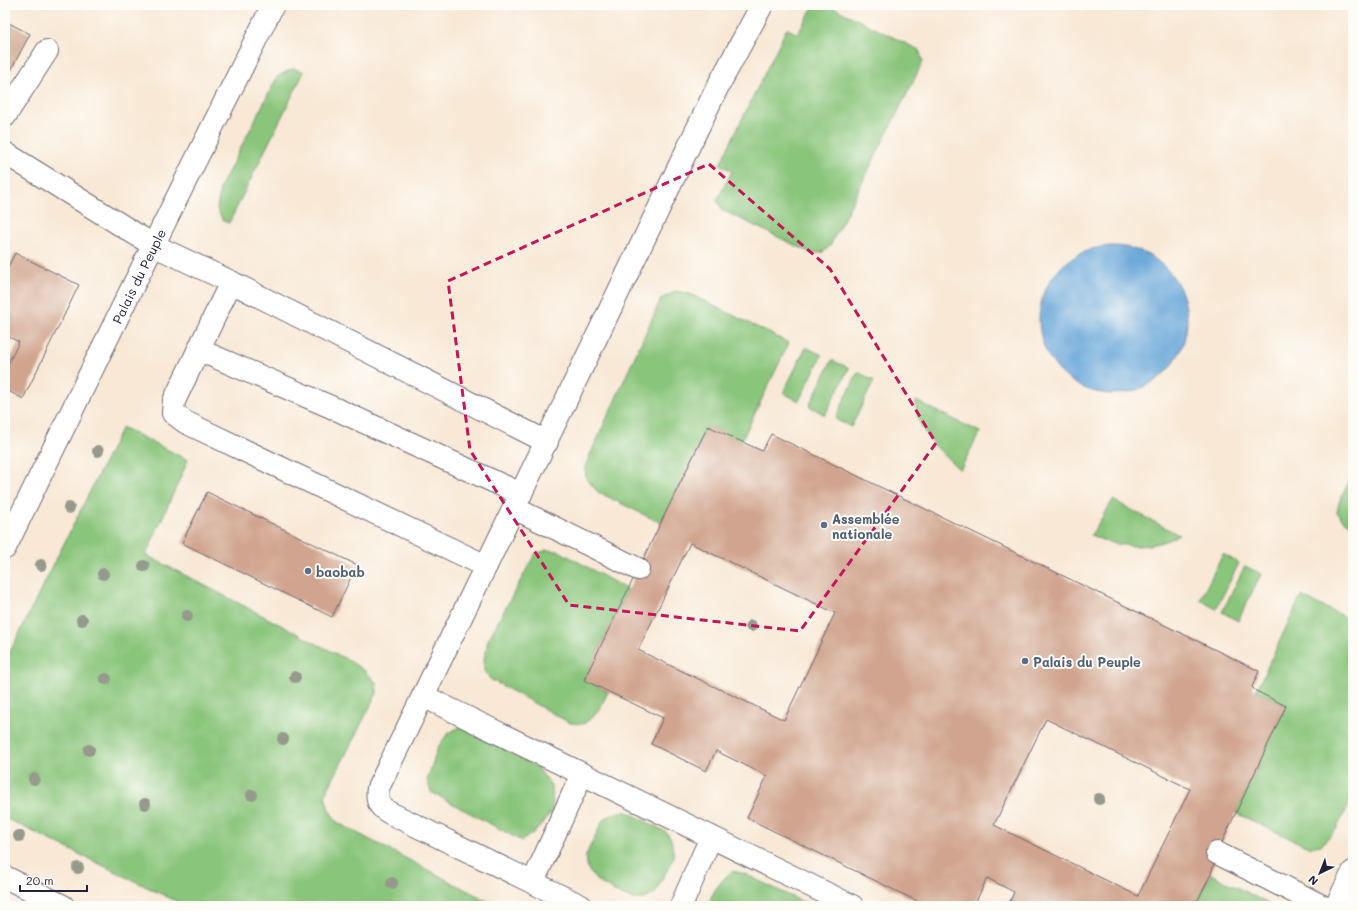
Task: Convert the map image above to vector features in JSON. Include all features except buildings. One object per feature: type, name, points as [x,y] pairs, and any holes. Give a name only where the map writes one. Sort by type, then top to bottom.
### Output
[{"type":"street","name":"Palais du Peuple","points":[[5,548],[153,245],[274,5]]},
{"type":"street","points":[[581,906],[382,809],[376,797],[378,788],[547,442],[717,88],[762,5]]},
{"type":"street","points":[[5,116],[47,51]]},
{"type":"street","points":[[5,153],[153,245],[231,282],[547,442]]},
{"type":"street","points":[[231,282],[174,401],[173,413],[185,422],[486,566]]},
{"type":"street","points":[[199,350],[338,410],[517,501],[638,569]]},
{"type":"street","points":[[423,696],[852,906]]},
{"type":"street","points":[[533,882],[582,774]]},
{"type":"street","points":[[681,906],[711,837]]},
{"type":"street","points":[[1217,853],[1322,906]]},
{"type":"street","points":[[1336,906],[1353,872]]},
{"type":"street","points":[[5,877],[63,906]]},
{"type":"highlighted area","points":[[709,164],[830,269],[936,443],[800,631],[569,605],[470,450],[448,281]]},
{"type":"green space","points":[[828,5],[919,50],[923,62],[830,246],[823,252],[813,254],[722,210],[717,200],[732,171],[720,164],[787,28],[797,34],[813,7]]},
{"type":"green space","points":[[293,68],[304,72],[229,223],[223,221],[217,209],[220,188],[277,77]]},
{"type":"green space","points":[[676,291],[690,294],[789,343],[741,442],[708,426],[661,523],[598,492],[586,479],[585,466],[661,299]]},
{"type":"green space","points":[[806,347],[822,355],[799,401],[783,393]]},
{"type":"green space","points":[[832,360],[849,368],[825,415],[809,406]]},
{"type":"green space","points":[[858,372],[874,381],[851,427],[835,419]]},
{"type":"green space","points":[[916,401],[980,432],[960,470],[937,448],[924,431],[917,412]]},
{"type":"green space","points":[[122,427],[188,460],[146,555],[348,660],[365,671],[376,682],[377,693],[325,795],[329,810],[338,823],[497,906],[186,906],[5,818],[5,662]]},
{"type":"green space","points":[[1353,474],[1353,525],[1343,520],[1337,512],[1339,502]]},
{"type":"green space","points":[[1113,500],[1179,535],[1158,543],[1135,546],[1112,543],[1091,535]]},
{"type":"green space","points":[[547,550],[559,551],[628,590],[584,679],[608,692],[599,711],[584,724],[570,723],[490,679],[484,671],[484,660],[488,640],[535,554]]},
{"type":"green space","points":[[1223,554],[1239,563],[1216,609],[1200,600]]},
{"type":"green space","points":[[1245,566],[1261,574],[1238,621],[1222,612]]},
{"type":"green space","points":[[1301,596],[1353,621],[1353,796],[1336,830],[1321,845],[1308,847],[1236,813],[1286,706],[1256,691]]},
{"type":"green space","points":[[462,726],[537,767],[551,785],[553,802],[552,811],[537,830],[522,841],[431,792],[427,780],[438,747],[448,733]]},
{"type":"green space","points":[[628,812],[666,832],[671,839],[674,857],[655,893],[646,899],[632,899],[621,895],[597,881],[589,871],[586,861],[586,855],[603,820],[612,814]]},
{"type":"green space","points":[[732,871],[745,874],[811,906],[708,906],[717,887]]},
{"type":"green space","points":[[1211,874],[1267,903],[1269,906],[1195,906]]},
{"type":"water","points":[[1120,246],[1141,251],[1154,258],[1170,273],[1182,292],[1186,306],[1186,334],[1182,348],[1175,361],[1160,377],[1154,382],[1135,391],[1120,394],[1106,394],[1085,389],[1072,382],[1051,361],[1044,348],[1040,334],[1039,313],[1044,292],[1051,279],[1072,258],[1085,251],[1099,247]]},
{"type":"place","name":"Assemblée nationale","points":[[824,525]]},
{"type":"place","name":"baobab","points":[[308,571]]},
{"type":"place","name":"Palais du Peuple","points":[[1025,661]]}]
